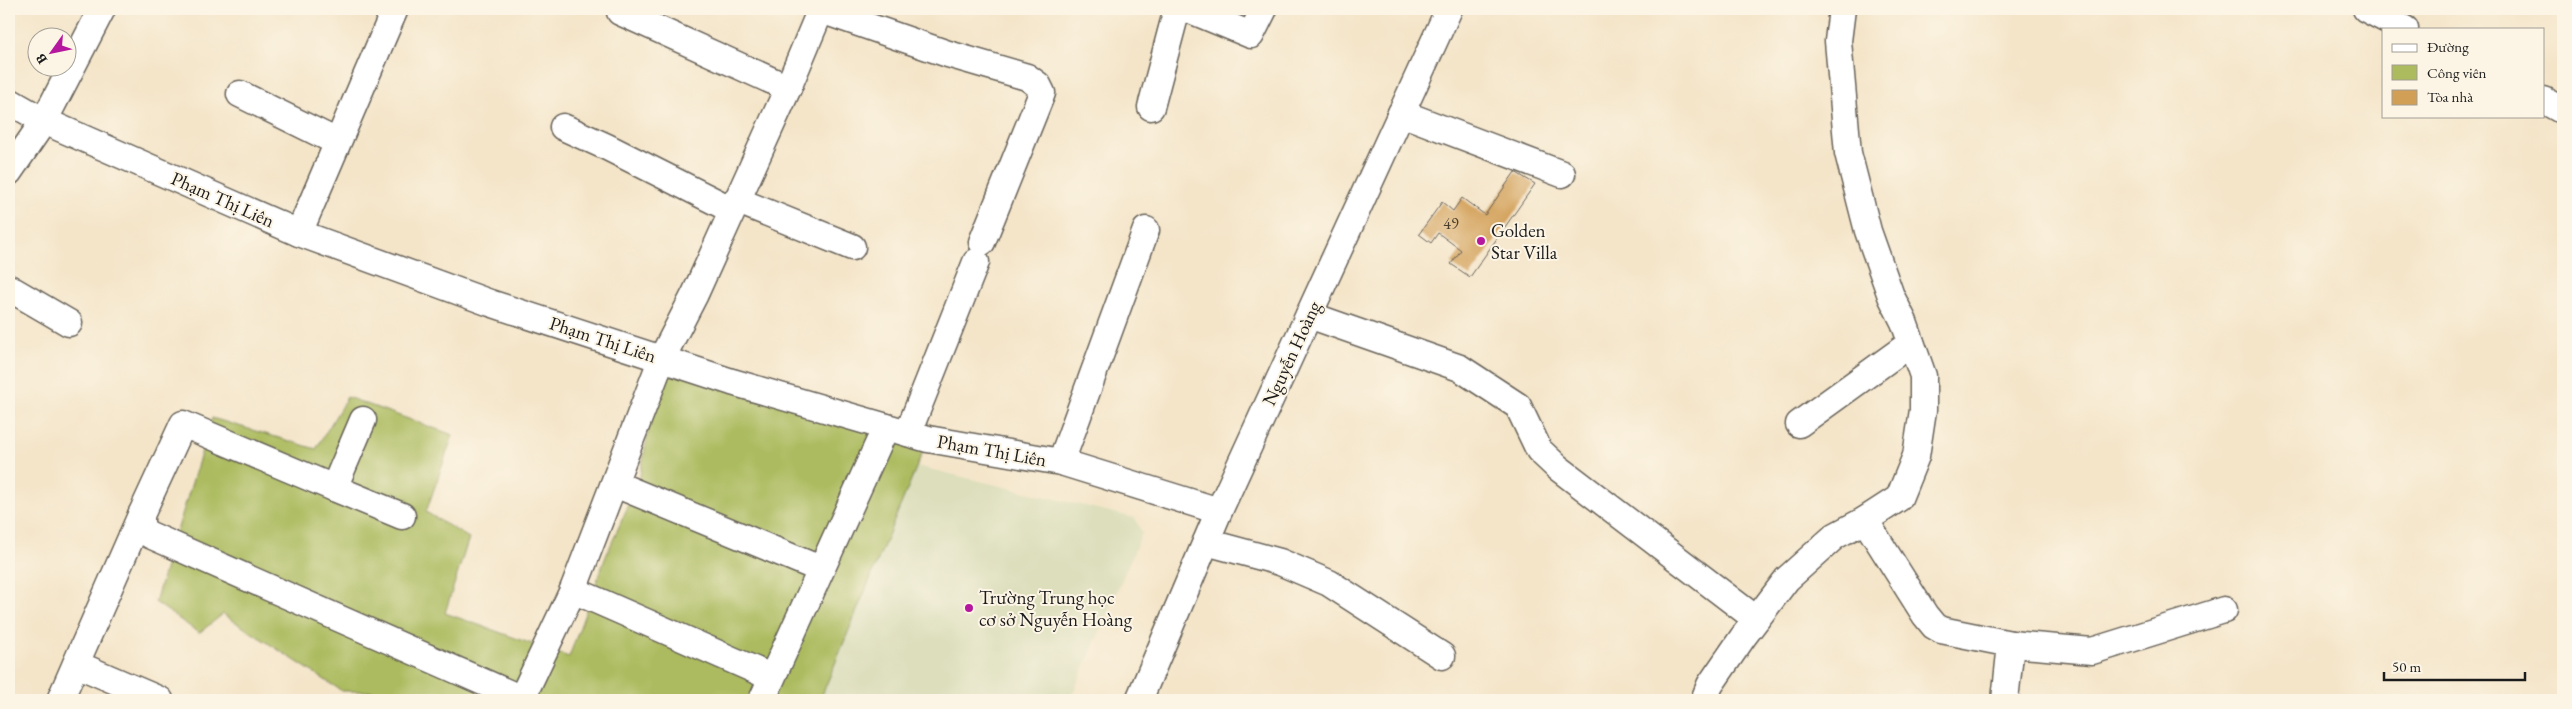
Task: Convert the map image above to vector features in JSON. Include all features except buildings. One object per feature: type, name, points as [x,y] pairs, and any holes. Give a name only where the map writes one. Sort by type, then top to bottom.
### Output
[{"type":"street","points":[[9,172],[44,121],[102,9]]},
{"type":"street","points":[[299,233],[395,9]]},
{"type":"street","points":[[141,515],[141,529],[150,535],[522,700],[572,590],[615,484],[662,358],[695,294],[788,88],[821,9],[948,54],[1027,77],[1038,85],[1042,93],[979,252],[897,430],[820,569],[767,689],[572,590]]},
{"type":"street","points":[[1151,106],[1177,9]]},
{"type":"street","points":[[1188,9],[1251,34],[1264,9]]},
{"type":"street","name":"Nguyễn Hoàng","points":[[1139,700],[1219,511],[1449,9]]},
{"type":"street","points":[[1704,700],[1710,686],[1756,619],[1787,579],[1835,536],[1865,520],[1899,498],[1916,456],[1923,410],[1923,376],[1891,296],[1868,231],[1848,153],[1838,41],[1842,9]]},
{"type":"street","points":[[2366,9],[2403,28]]},
{"type":"street","points":[[620,12],[788,88]]},
{"type":"street","points":[[240,94],[337,142]]},
{"type":"street","points":[[2544,100],[2563,110]]},
{"type":"street","name":"Phạm Thị Liên","points":[[9,101],[44,121],[299,233],[490,303],[732,382],[928,439],[1061,462],[1219,511]]},
{"type":"street","points":[[1401,113],[1562,174]]},
{"type":"street","points":[[562,127],[734,205],[852,247]]},
{"type":"street","points":[[1061,462],[1146,230]]},
{"type":"street","points":[[9,288],[69,323]]},
{"type":"street","points":[[1308,316],[1460,368],[1518,406],[1540,450],[1557,467],[1756,619]]},
{"type":"street","points":[[1799,424],[1911,343]]},
{"type":"street","points":[[334,488],[363,420]]},
{"type":"street","points":[[60,700],[183,424],[402,516]]},
{"type":"street","points":[[615,484],[820,569]]},
{"type":"street","points":[[1865,520],[1934,626],[1941,630],[2011,644],[2092,651],[2224,610]]},
{"type":"street","points":[[1206,542],[1280,562],[1329,583],[1442,656]]},
{"type":"street","points":[[2005,700],[2011,644]]},
{"type":"street","points":[[76,664],[160,700]]},
{"type":"shaded area","name":"Trường Trung học cơ sở Nguyễn Hoàng","points":[[904,463],[1135,518],[1142,533],[1070,700],[788,700]]},
{"type":"green space","points":[[662,358],[928,439],[820,700],[430,700],[422,692],[342,691],[223,614],[199,633],[155,602],[212,418],[316,449],[347,397],[453,435],[426,512],[469,538],[445,613],[569,657],[606,556],[639,481]]},
{"type":"place","name":"Golden Star Villa","points":[[1481,241]]},
{"type":"place","name":"Trường Trung học cơ sở Nguyễn Hoàng","points":[[969,608]]}]
